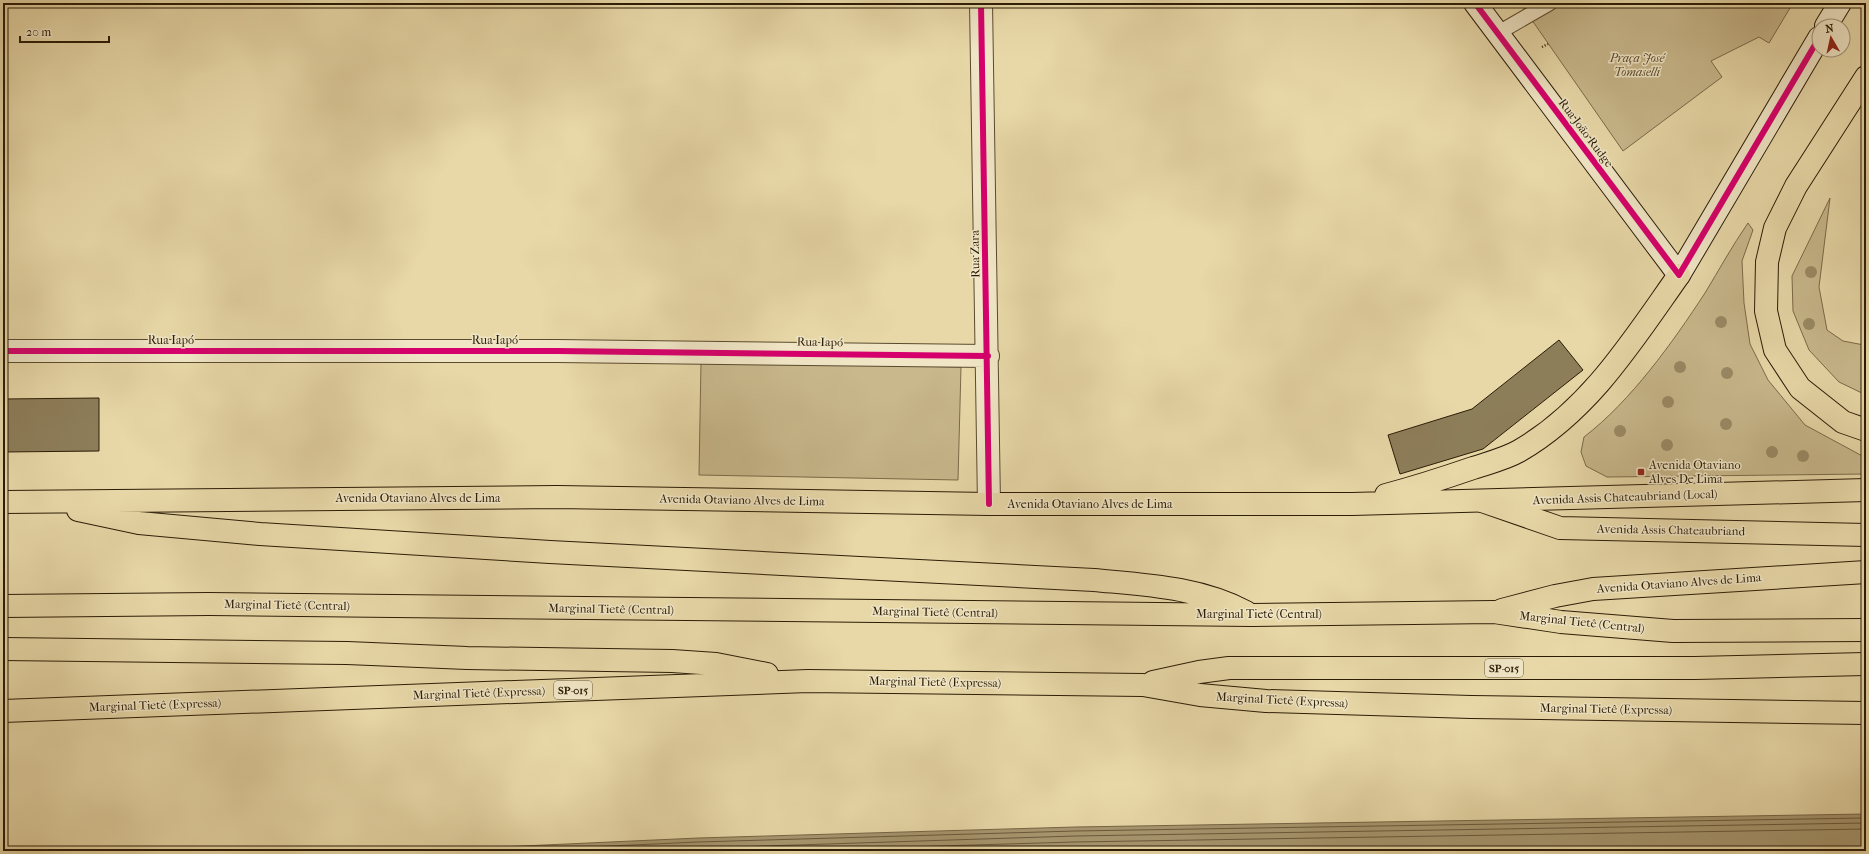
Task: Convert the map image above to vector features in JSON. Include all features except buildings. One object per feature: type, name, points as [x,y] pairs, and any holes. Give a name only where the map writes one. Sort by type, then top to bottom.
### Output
[{"type":"main road","points":[[1866,77],[1796,186],[1775,228],[1767,262],[1766,311],[1775,350],[1800,388],[1843,422],[1866,430]]},
{"type":"main road","points":[[1352,504],[1430,483],[1488,464],[1518,451],[1553,428],[1585,400],[1619,361],[1679,275]]},
{"type":"main road","name":"Avenida Assis Chateaubriand (Local)","points":[[1481,501],[1866,490]]},
{"type":"main road","name":"Avenida Otaviano Alves de Lima","points":[[3,502],[557,497],[989,504],[1352,504],[1481,501]]},
{"type":"main road","name":"Avenida Assis Chateaubriand","points":[[1481,501],[1560,528],[1866,535]]},
{"type":"main road","points":[[40,502],[139,523],[195,529],[550,552],[1094,580],[1162,586],[1198,593],[1226,601],[1252,615]]},
{"type":"main road","name":"Avenida Otaviano Alves de Lima","points":[[1494,612],[1555,596],[1593,589],[1866,572]]},
{"type":"main road","name":"Marginal Tietê (Central)","points":[[3,606],[209,604],[1252,615],[1494,612],[1561,622],[1673,631],[1756,632],[1866,630]]},
{"type":"main road","points":[[3,649],[347,653],[467,658],[672,661],[716,664],[808,681]]},
{"type":"main road","name":"SP-015","points":[[1143,684],[1199,672],[1229,668],[1694,668],[1866,664]]},
{"type":"main road","name":"Marginal Tietê (Expressa)","points":[[3,710],[808,681],[1143,684],[1200,695],[1266,702],[1866,713]]},
{"type":"street","name":"Rua Zara","points":[[980,3],[988,356],[989,504]]},
{"type":"street","name":"Rua João Rudge","points":[[1476,3],[1679,275]]},
{"type":"street","points":[[1831,18],[1840,3]]},
{"type":"street","points":[[1679,275],[1811,52]]},
{"type":"street","name":"Rua Iapó","points":[[3,351],[557,351],[988,356]]},
{"type":"lane","points":[[1498,33],[1550,3]]},
{"type":"green space","name":"Praça José Tomaselli","points":[[1520,3],[1793,3],[1769,43],[1759,37],[1711,61],[1722,77],[1623,151]]},
{"type":"green space","points":[[1830,198],[1819,287],[1827,330],[1843,341],[1864,345],[1866,343],[1866,395],[1839,382],[1809,350],[1793,311],[1792,276]]},
{"type":"green space","points":[[1748,223],[1753,230],[1742,261],[1744,303],[1750,344],[1768,380],[1805,425],[1866,458],[1866,474],[1607,477],[1586,466],[1581,452],[1584,437],[1635,389],[1665,351],[1705,293]]},
{"type":"green space","points":[[701,362],[961,367],[958,480],[699,475]]},
{"type":"water","points":[[1866,814],[1866,851],[413,851],[698,838],[1075,827]]},
{"type":"cycle path","points":[[981,3],[989,504]]},
{"type":"cycle path","points":[[1475,3],[1679,275],[1811,52]]},
{"type":"cycle path","points":[[3,351],[557,351],[988,356]]},
{"type":"place","name":"Avenida Otaviano Alves De Lima","points":[[1641,472]]}]
